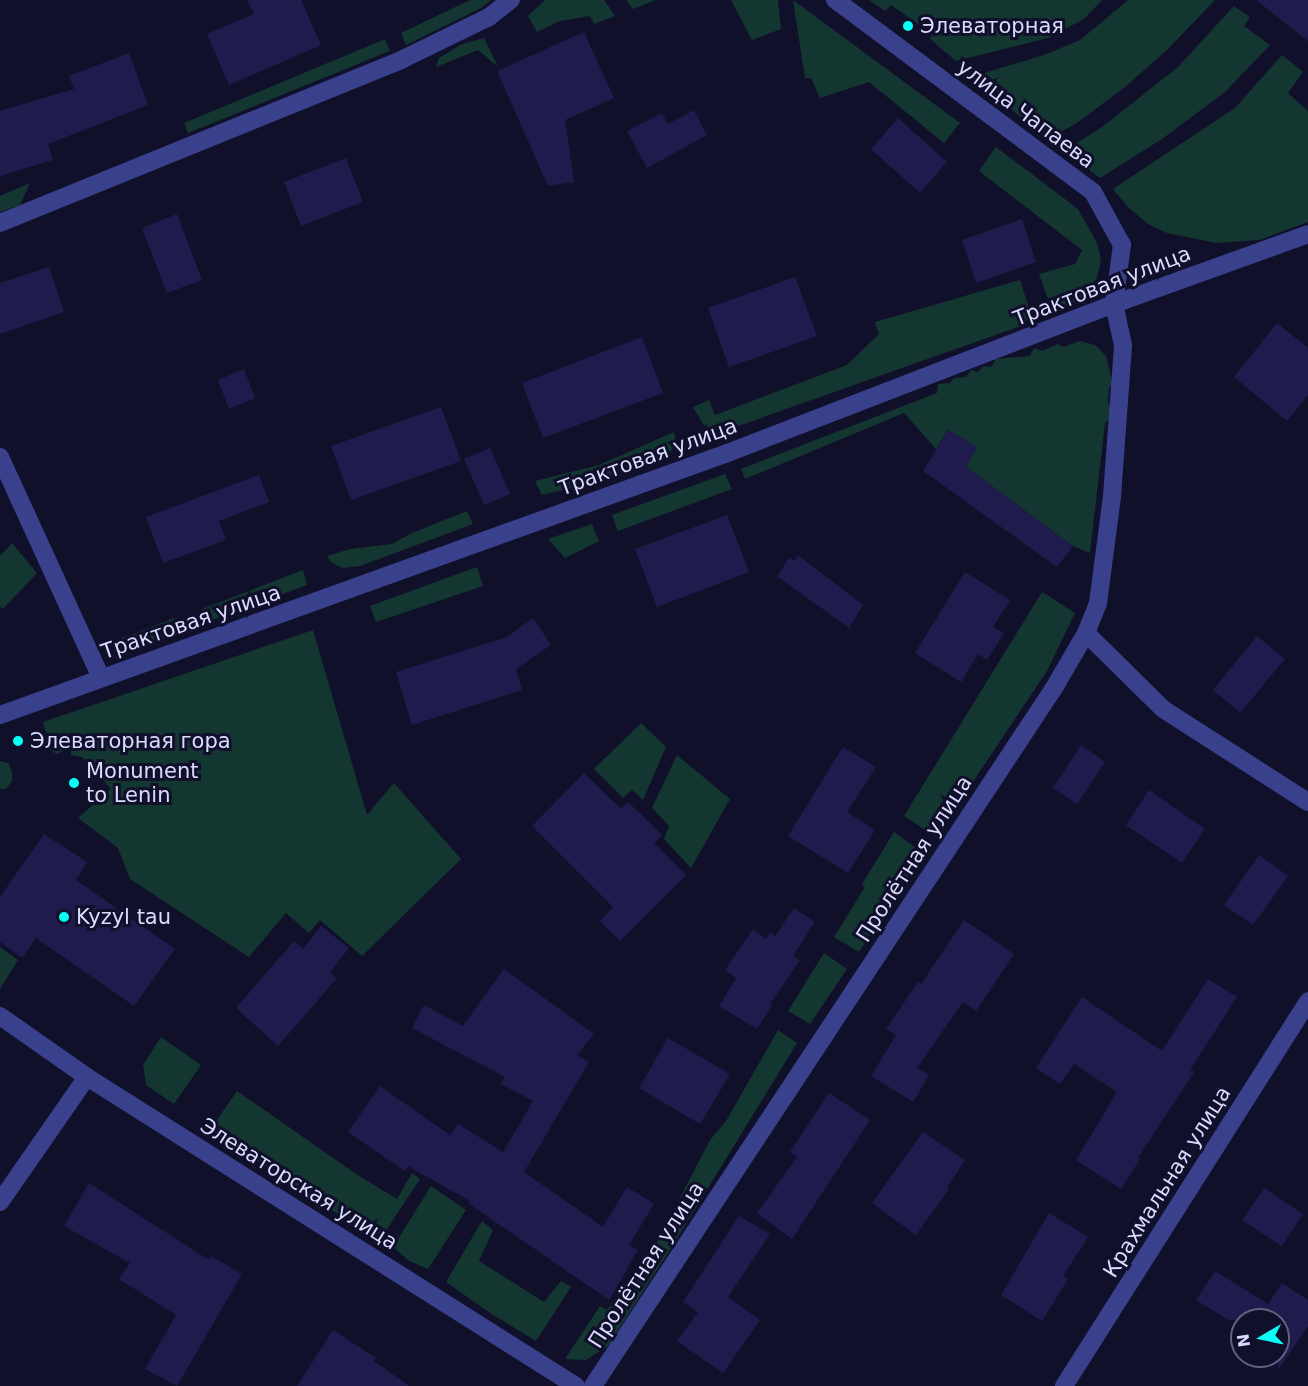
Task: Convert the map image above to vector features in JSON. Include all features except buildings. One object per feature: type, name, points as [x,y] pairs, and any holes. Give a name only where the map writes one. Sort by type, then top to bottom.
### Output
[{"type":"street","points":[[0,223],[403,59],[489,17],[512,0]]},
{"type":"street","name":"улица Чапаева","points":[[835,0],[1094,192],[1122,245],[1114,304]]},
{"type":"street","name":"Трактовая улица","points":[[0,715],[725,454],[1114,304],[1308,234]]},
{"type":"street","name":"Пролётная улица","points":[[593,1386],[1047,698],[1086,633],[1098,603],[1112,496],[1123,345],[1114,304]]},
{"type":"street","points":[[0,457],[101,678]]},
{"type":"street","points":[[1086,633],[1163,709],[1308,802]]},
{"type":"street","name":"Крахмальная улица","points":[[1065,1386],[1308,1001]]},
{"type":"street","name":"Элеваторская улица","points":[[0,1016],[87,1077],[576,1386]]},
{"type":"street","points":[[0,1202],[87,1077]]},
{"type":"green space","points":[[470,0],[491,0],[481,8],[406,45],[401,33]]},
{"type":"green space","points":[[545,0],[604,0],[615,16],[594,24],[590,16],[560,21],[537,32],[528,16]]},
{"type":"green space","points":[[626,0],[656,0],[633,9]]},
{"type":"green space","points":[[731,0],[778,0],[781,29],[752,40]]},
{"type":"green space","points":[[793,0],[960,123],[944,143],[869,82],[820,98],[811,78],[805,78]]},
{"type":"green space","points":[[869,0],[1102,0],[1084,19],[1048,38],[956,61],[930,39],[932,34],[891,5],[885,11]]},
{"type":"green space","points":[[1128,0],[1215,0],[1167,50],[1125,87],[1077,123],[1048,139],[971,77],[1044,55],[1080,40]]},
{"type":"green space","points":[[1234,6],[1250,17],[1244,26],[1270,45],[1225,92],[1162,139],[1100,178],[1064,151],[1102,127],[1178,67]]},
{"type":"green space","points":[[484,38],[498,67],[478,50],[436,67],[439,58],[462,44]]},
{"type":"green space","points":[[385,39],[390,51],[188,133],[184,123]]},
{"type":"green space","points":[[1282,55],[1303,72],[1288,93],[1308,111],[1308,222],[1259,240],[1216,243],[1167,233],[1148,224],[1127,206],[1113,189],[1235,108]]},
{"type":"green space","points":[[996,147],[1078,209],[1097,243],[1101,260],[1097,278],[1081,298],[1061,310],[1049,302],[1039,274],[1075,264],[1082,250],[979,171]]},
{"type":"green space","points":[[30,183],[20,205],[0,212],[0,196]]},
{"type":"green space","points":[[1020,280],[1031,314],[1024,325],[710,436],[693,407],[709,400],[715,415],[847,365],[879,334],[875,322]]},
{"type":"green space","points":[[1080,341],[1095,345],[1106,356],[1113,384],[1109,388],[1108,403],[1113,407],[1111,418],[1105,423],[1090,553],[1073,546],[966,467],[977,447],[948,430],[936,449],[904,413],[745,479],[741,469],[937,393],[938,384],[950,383],[954,378],[966,377],[971,370],[978,372],[983,366],[991,367],[996,359],[1030,356],[1034,348],[1042,351],[1058,344],[1063,347]]},
{"type":"green space","points":[[674,432],[676,444],[668,455],[587,484],[542,495],[535,481],[599,465]]},
{"type":"green space","points":[[725,474],[732,489],[618,531],[612,515]]},
{"type":"green space","points":[[467,511],[473,524],[360,566],[342,568],[330,561],[327,556],[350,549],[392,544],[412,533]]},
{"type":"green space","points":[[592,524],[599,541],[565,558],[548,539]]},
{"type":"green space","points":[[12,543],[37,573],[3,609],[0,606],[0,556]]},
{"type":"green space","points":[[477,567],[483,586],[376,622],[370,606]]},
{"type":"green space","points":[[303,570],[307,585],[207,622],[202,609]]},
{"type":"green space","points":[[1042,592],[1075,613],[1047,671],[936,837],[904,816]]},
{"type":"green space","points":[[174,618],[179,633],[124,652],[115,650],[109,643]]},
{"type":"green space","points":[[313,630],[367,815],[394,783],[461,859],[362,956],[320,920],[309,933],[286,913],[249,957],[130,879],[118,848],[78,818],[111,789],[82,757],[71,755],[70,746],[64,745],[62,751],[57,754],[45,747],[46,732],[43,722]]},
{"type":"green space","points":[[641,723],[666,747],[643,800],[632,790],[623,798],[594,769]]},
{"type":"green space","points":[[677,755],[730,799],[691,868],[664,839],[669,826],[652,808]]},
{"type":"green space","points":[[0,761],[8,763],[12,772],[12,781],[6,789],[0,789]]},
{"type":"green space","points":[[894,832],[923,853],[859,952],[834,937],[865,887],[862,884]]},
{"type":"green space","points":[[0,947],[18,960],[0,989]]},
{"type":"green space","points":[[824,953],[847,969],[810,1024],[788,1011]]},
{"type":"green space","points":[[778,1030],[797,1043],[608,1346],[586,1360],[565,1359],[600,1306],[607,1310],[634,1272],[643,1269],[710,1140],[726,1121]]},
{"type":"green space","points":[[161,1037],[201,1065],[174,1104],[146,1085],[143,1065]]},
{"type":"green space","points":[[237,1091],[356,1174],[397,1199],[412,1173],[420,1179],[379,1241],[210,1130]]},
{"type":"green space","points":[[431,1186],[466,1210],[428,1269],[409,1261],[393,1247]]},
{"type":"green space","points":[[482,1221],[493,1230],[479,1261],[544,1302],[561,1281],[571,1287],[536,1341],[490,1313],[446,1282]]},
{"type":"place","name":"Элеваторная","points":[[908,26]]},
{"type":"place","name":"Элеваторная гора","points":[[18,741]]},
{"type":"place","name":"Monument to Lenin","points":[[74,783]]},
{"type":"place","name":"Kyzyl tau","points":[[64,917]]}]
